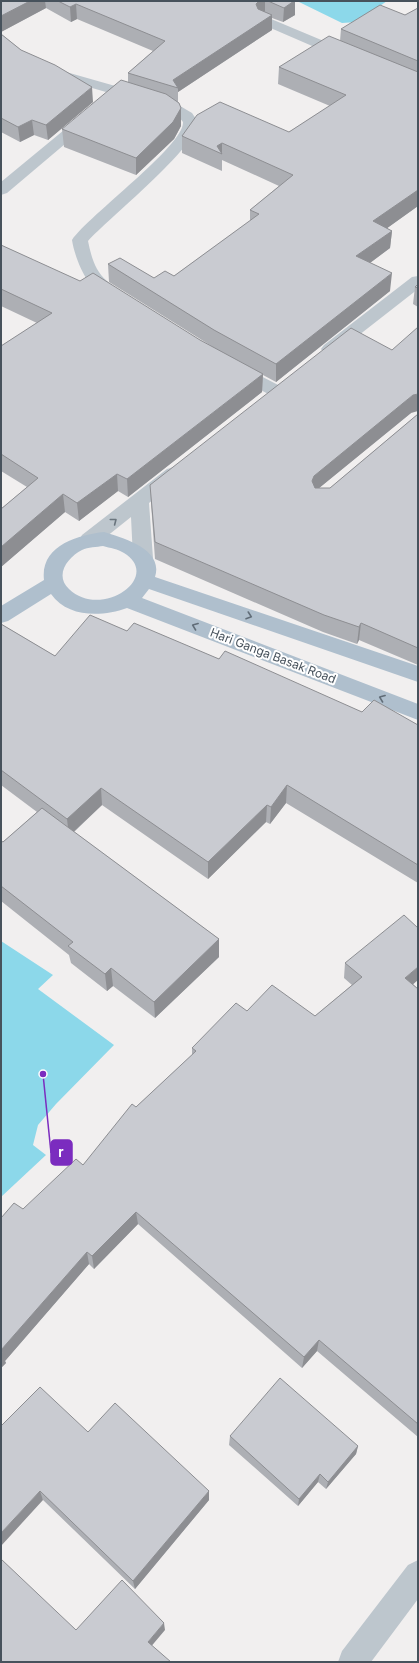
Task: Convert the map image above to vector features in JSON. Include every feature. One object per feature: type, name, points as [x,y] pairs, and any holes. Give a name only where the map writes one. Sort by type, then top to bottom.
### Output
[{"type":"main road","points":[[104,539],[120,542],[134,549],[143,558],[147,569],[146,581],[139,592],[114,606],[99,607],[83,606],[70,601],[60,593],[54,583],[52,572],[56,562],[70,548],[89,540],[104,539]]},
{"type":"main road","points":[[146,581],[418,674]]},
{"type":"main road","points":[[1,616],[54,583]]},
{"type":"main road","name":"Hari Ganga Basak Road","points":[[127,600],[418,712]]},
{"type":"street","points":[[264,20],[359,61]]},
{"type":"street","points":[[40,67],[112,96],[170,106],[187,115],[191,121],[191,127],[173,152],[80,240],[82,253],[97,282],[104,289],[126,302]]},
{"type":"street","points":[[1,190],[95,111]]},
{"type":"street","points":[[319,357],[418,281]]},
{"type":"street","points":[[221,360],[276,391]]},
{"type":"street","points":[[89,540],[139,502],[186,463]]},
{"type":"street","points":[[139,502],[143,558]]},
{"type":"street","points":[[353,1662],[418,1575]]},
{"type":"water","points":[[297,1],[387,1],[357,22],[342,23]]},
{"type":"water","points":[[1,941],[53,975],[38,989],[114,1045],[56,1104],[38,1125],[33,1145],[46,1155],[1,1197]]},
{"type":"building","points":[[1,1],[30,1],[1,16]]},
{"type":"building","points":[[58,1],[259,1],[256,4],[258,9],[272,15],[173,80],[178,88],[128,73],[165,41],[76,4],[70,7]]},
{"type":"building","points":[[268,1],[294,1],[284,8]]},
{"type":"building","points":[[380,5],[405,15],[418,8],[418,61],[341,29]]},
{"type":"building","points":[[1,34],[21,50],[55,65],[92,87],[46,125],[32,120],[18,127],[1,118]]},
{"type":"building","points":[[329,36],[418,72],[418,190],[373,221],[392,231],[356,256],[392,273],[276,364],[214,330],[108,264],[120,258],[154,278],[165,271],[174,276],[259,214],[250,210],[293,175],[222,143],[217,146],[222,154],[182,136],[197,115],[220,102],[289,132],[346,95],[279,67]]},
{"type":"building","points":[[121,80],[166,94],[179,103],[181,108],[173,122],[136,158],[62,129]]},
{"type":"building","points":[[1,245],[80,281],[93,273],[200,340],[263,374],[127,479],[117,474],[77,503],[63,494],[1,547],[1,509],[38,478],[1,454],[1,346],[52,313],[1,289]]},
{"type":"building","points":[[418,327],[418,394],[413,395],[314,476],[312,481],[315,488],[330,488],[418,414],[418,648],[361,623],[359,627],[324,615],[155,542],[150,485],[351,328],[392,350]]},
{"type":"building","points":[[90,615],[127,631],[134,623],[219,659],[225,651],[362,712],[374,700],[418,725],[418,865],[287,785],[271,807],[267,805],[208,862],[101,788],[67,819],[1,770],[1,624],[55,656]]},
{"type":"building","points":[[42,808],[219,939],[154,1002],[111,968],[105,974],[68,946],[73,942],[1,886],[1,841],[3,842]]},
{"type":"building","points":[[404,915],[418,928],[418,967],[405,978],[418,989],[418,1424],[319,1340],[304,1357],[136,1212],[92,1256],[87,1252],[1,1350],[1,1218],[14,1203],[23,1209],[76,1159],[83,1165],[132,1104],[136,1107],[196,1051],[192,1048],[236,1003],[247,1011],[272,985],[315,1016],[362,977],[345,963]]},
{"type":"building","points":[[280,1378],[358,1446],[328,1482],[320,1474],[299,1499],[230,1436]]},
{"type":"building","points":[[40,1387],[88,1432],[115,1403],[209,1491],[133,1581],[40,1491],[1,1533],[1,1426]]},
{"type":"building","points":[[1,1559],[76,1630],[122,1580],[164,1623],[148,1642],[171,1662],[1,1662]]},
{"type":"place","name":"r","points":[[43,1074]]}]
